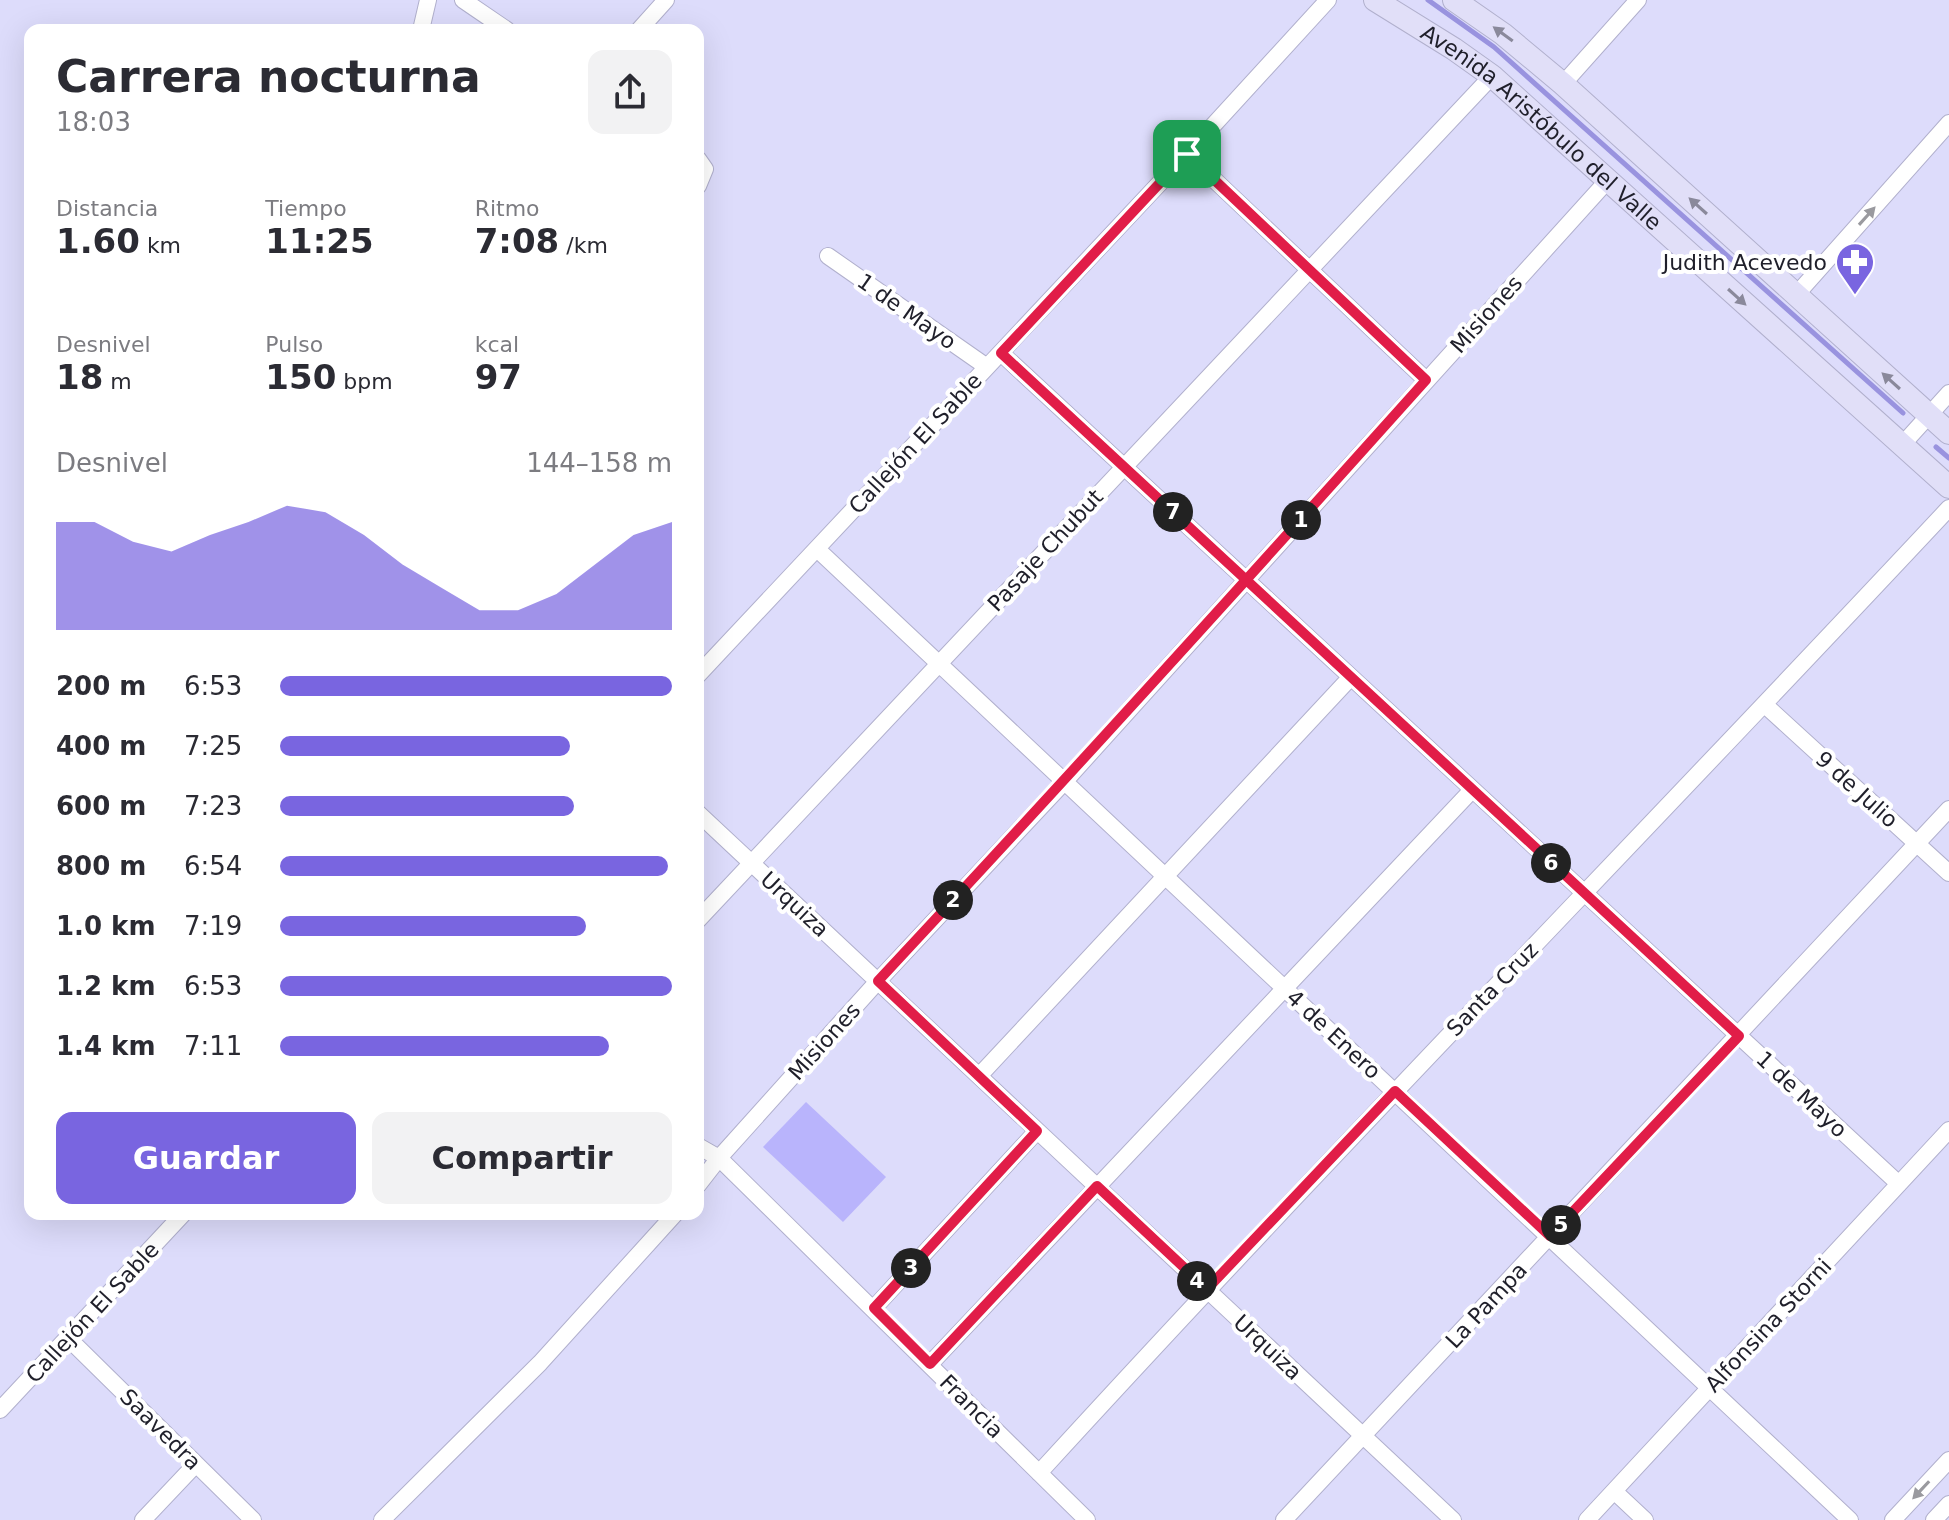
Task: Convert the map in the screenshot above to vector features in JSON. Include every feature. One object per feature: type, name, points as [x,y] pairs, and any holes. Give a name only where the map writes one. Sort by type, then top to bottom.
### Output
[{"type":"main road","name":"Avenida Aristóbulo del Valle","points":[[1375,0],[1492,76],[1949,487]]},
{"type":"main road","name":"Avenida Aristóbulo del Valle","points":[[1454,0],[1503,34],[1563,84],[1949,433]]},
{"type":"street","points":[[422,24],[428,0]]},
{"type":"street","points":[[644,24],[666,0]]},
{"type":"street","name":"Callejón El Sable","points":[[704,669],[1328,0]]},
{"type":"street","points":[[1563,84],[1638,0]]},
{"type":"street","points":[[465,1],[498,24]]},
{"type":"street","name":"Pasaje Chubut","points":[[704,914],[1492,76]]},
{"type":"street","points":[[1796,295],[1949,123]]},
{"type":"street","points":[[1187,154],[1426,380]]},
{"type":"street","name":"Misiones","points":[[704,1177],[878,981],[1065,781],[1608,180]]},
{"type":"street","name":"1 de Mayo","points":[[828,256],[987,367]]},
{"type":"street","name":"1 de Mayo","points":[[1001,353],[1899,1184]]},
{"type":"street","points":[[1902,445],[1949,393]]},
{"type":"street","name":"Santa Cruz","points":[[1039,1473],[1207,1289],[1949,508]]},
{"type":"street","name":"4 de Enero","points":[[817,549],[1850,1520]]},
{"type":"street","points":[[979,1076],[1350,678]]},
{"type":"street","name":"9 de Julio","points":[[1765,705],[1949,873]]},
{"type":"street","points":[[930,1364],[1472,790]]},
{"type":"street","name":"La Pampa","points":[[1284,1520],[1949,809]]},
{"type":"street","name":"Urquiza","points":[[704,819],[1453,1520]]},
{"type":"street","name":"Alfonsina Storni","points":[[1587,1520],[1949,1130]]},
{"type":"street","points":[[874,1308],[1037,1131]]},
{"type":"street","name":"Francia","points":[[704,1149],[719,1158],[1087,1520]]},
{"type":"street","name":"Callejón El Sable","points":[[0,1410],[177,1220]]},
{"type":"street","points":[[382,1520],[540,1363],[670,1220]]},
{"type":"street","name":"Saavedra","points":[[68,1338],[253,1520]]},
{"type":"street","points":[[1893,1520],[1949,1460]]},
{"type":"street","points":[[143,1520],[196,1464]]},
{"type":"street","points":[[1614,1491],[1645,1520]]},
{"type":"street","points":[[1934,1520],[1949,1504]]},
{"type":"shaded area","points":[[806,1102],[886,1177],[843,1222],[763,1147]]},
{"type":"waterway","points":[[1428,0],[1494,47],[1903,413]]},
{"type":"waterway","points":[[1936,447],[1949,458]]},
{"type":"place","name":"Judith Acevedo","points":[[1855,296]]},
{"type":"route","points":[[1187,154],[1001,353],[1246,581],[1739,1036],[1550,1236],[1395,1091],[1207,1289],[1097,1186],[930,1364],[874,1308],[1037,1131],[878,981],[1065,781],[1246,581],[1426,380],[1187,154]]}]
